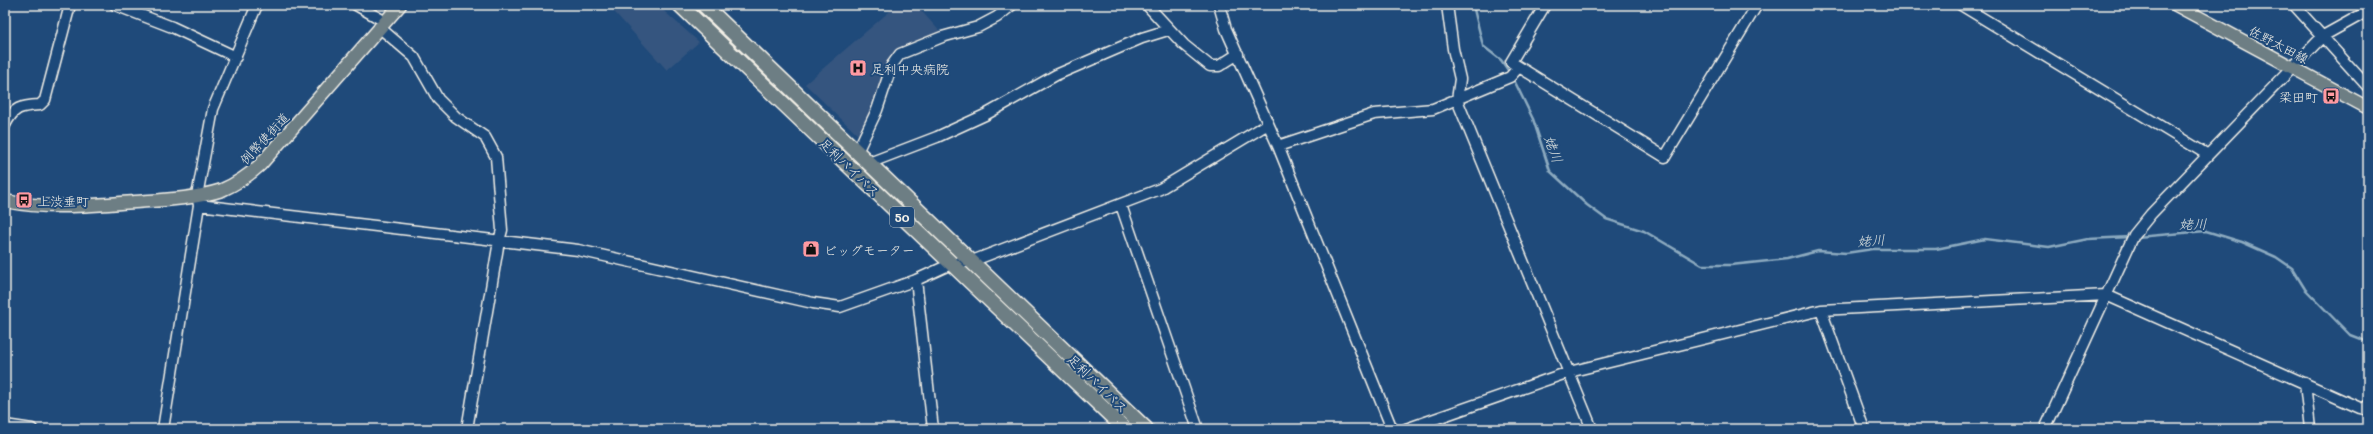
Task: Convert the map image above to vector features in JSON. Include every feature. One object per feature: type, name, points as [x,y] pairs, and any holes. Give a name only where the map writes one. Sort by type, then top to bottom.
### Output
[{"type":"highway","name":"足利バイパス","points":[[680,5],[1125,429]]},
{"type":"highway","name":"足利バイパス","points":[[704,5],[1146,429]]},
{"type":"main road","name":"例幣使街道","points":[[5,201],[26,205],[64,207],[198,200],[224,189],[249,175],[260,165],[400,5]]},
{"type":"main road","name":"佐野太田線","points":[[2180,6],[2368,108]]},
{"type":"street","points":[[5,125],[14,111],[26,106],[40,105],[45,100],[70,5]]},
{"type":"street","points":[[115,5],[172,27],[236,57]]},
{"type":"street","points":[[163,429],[213,109],[257,5]]},
{"type":"street","points":[[356,5],[382,24],[414,57],[438,99],[456,117],[485,137],[496,157],[502,230],[498,240],[467,429]]},
{"type":"street","points":[[858,152],[877,110],[892,65],[900,54],[942,37],[978,27],[997,17],[1012,5]]},
{"type":"street","points":[[1147,5],[1168,30],[1210,66],[1219,66],[1238,54]]},
{"type":"street","points":[[1219,5],[1226,29],[1278,146],[1392,429]]},
{"type":"street","points":[[1447,5],[1453,49],[1460,79],[1457,100],[1592,429]]},
{"type":"street","points":[[1545,5],[1511,62],[1518,68],[1665,157],[1757,5]]},
{"type":"street","points":[[1961,5],[1975,9],[2208,155]]},
{"type":"street","points":[[2294,5],[2368,87]]},
{"type":"street","points":[[2045,429],[2134,235],[2292,66],[2323,36],[2368,11]]},
{"type":"street","points":[[869,163],[937,137],[985,116],[1056,75],[1142,38],[1168,30]]},
{"type":"street","points":[[1278,146],[1374,114],[1434,109],[1510,77],[1518,68]]},
{"type":"street","points":[[198,200],[578,250],[813,303],[840,307],[916,280],[951,264],[972,261],[1160,189],[1268,124]]},
{"type":"street","points":[[1121,205],[1198,429]]},
{"type":"street","points":[[916,280],[933,429]]},
{"type":"street","points":[[1406,429],[1569,372],[1821,310],[2106,295],[2360,408],[2364,409],[2368,405]]},
{"type":"street","points":[[1821,310],[1864,429]]},
{"type":"street","points":[[2305,383],[2310,429]]},
{"type":"street","points":[[5,425],[32,429]]},
{"type":"shaded area","points":[[608,5],[657,5],[699,42],[667,70]]},
{"type":"shaded area","name":"足利中央病院","points":[[897,5],[916,5],[943,35],[895,60],[862,139],[805,84]]},
{"type":"waterway","name":"姥川","points":[[1473,5],[1483,46],[1501,60],[1510,73]]},
{"type":"waterway","name":"姥川","points":[[1513,78],[1533,119],[1550,171],[1587,205],[1606,219],[1644,231],[1702,265],[1731,265],[1787,259],[1818,251],[1846,253],[1873,249],[1936,249],[1985,239],[2049,247],[2088,239],[2130,237]]},
{"type":"waterway","name":"姥川","points":[[2137,237],[2206,231],[2242,242],[2276,257],[2292,268],[2305,289],[2350,335],[2368,342]]},
{"type":"place","name":"足利中央病院","points":[[858,68]]},
{"type":"place","name":"梁田町","points":[[2331,96]]},
{"type":"place","name":"上渋垂町","points":[[24,200]]},
{"type":"place","name":"ビッグモーター","points":[[811,249]]}]
